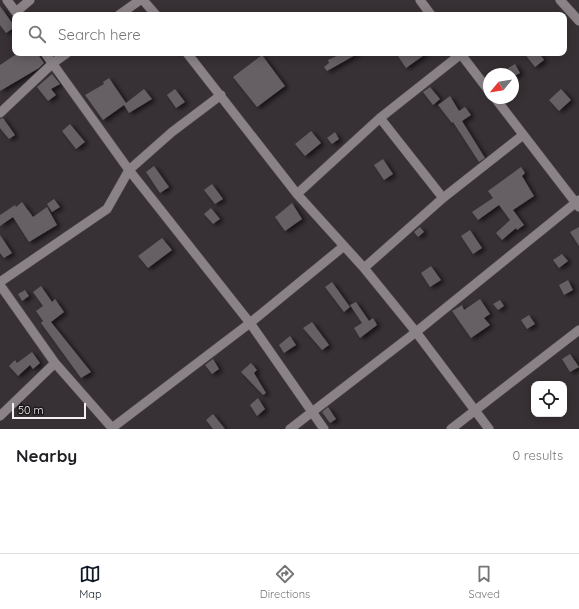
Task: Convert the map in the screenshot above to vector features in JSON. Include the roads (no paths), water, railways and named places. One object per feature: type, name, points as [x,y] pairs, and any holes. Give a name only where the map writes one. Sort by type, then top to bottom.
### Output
[{"type":"street","points":[[7,0],[16,12]]},
{"type":"street","points":[[19,12],[30,0]]},
{"type":"street","points":[[123,12],[140,0]]},
{"type":"street","points":[[143,0],[153,12]]},
{"type":"street","points":[[420,0],[429,12]]},
{"type":"street","points":[[560,0],[579,21]]},
{"type":"street","points":[[47,56],[129,170],[250,323],[324,429]]},
{"type":"street","points":[[0,113],[53,63],[63,56]]},
{"type":"street","points":[[188,56],[221,95],[297,194],[364,268],[416,332],[489,429]]},
{"type":"street","points":[[297,194],[380,118],[458,56]]},
{"type":"street","points":[[463,56],[483,83]]},
{"type":"street","points":[[0,282],[107,209],[129,170],[172,132],[221,95]]},
{"type":"street","points":[[290,429],[578,204],[500,104]]},
{"type":"street","points":[[380,118],[443,198]]},
{"type":"street","points":[[364,268],[443,198],[523,135]]},
{"type":"street","points":[[0,285],[55,363],[113,428],[250,323],[344,246]]},
{"type":"street","points":[[451,429],[579,330]]},
{"type":"street","points":[[0,416],[55,363]]}]
